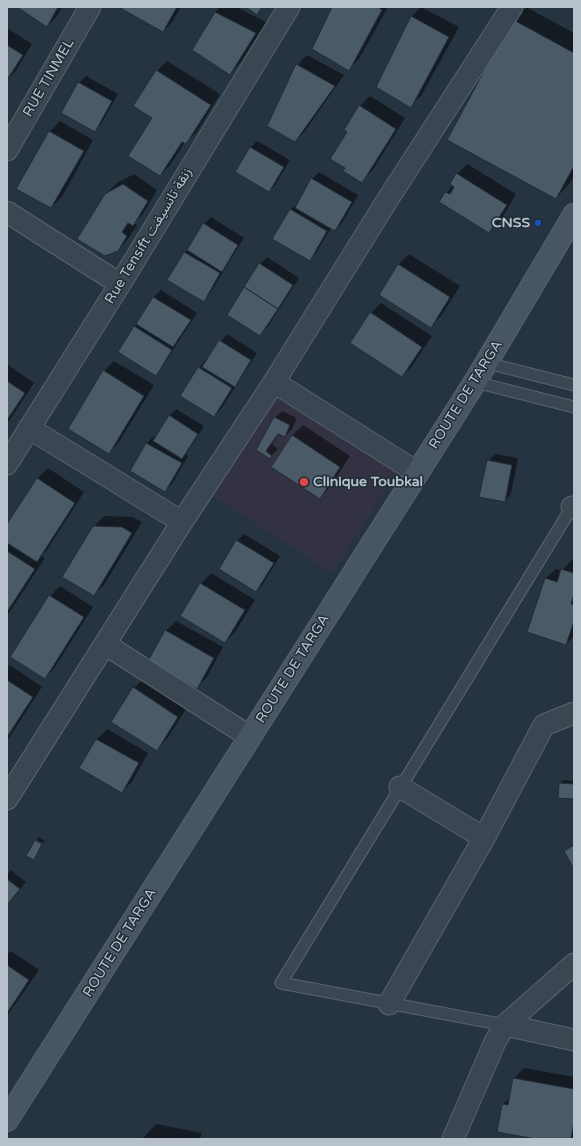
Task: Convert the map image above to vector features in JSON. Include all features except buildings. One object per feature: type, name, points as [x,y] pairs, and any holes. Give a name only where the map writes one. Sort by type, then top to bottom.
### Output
[{"type":"main road","name":"ROUTE DE TARGA","points":[[7,1120],[487,363],[574,215]]},
{"type":"street","name":"RUE TINMEL","points":[[7,150],[90,7]]},
{"type":"street","name":"Rue Tensift زنقة تانسيفت","points":[[7,464],[120,284],[288,7]]},
{"type":"street","points":[[7,799],[182,522],[274,382],[388,199],[512,7]]},
{"type":"street","points":[[7,212],[120,284]]},
{"type":"street","points":[[274,382],[418,473]]},
{"type":"street","points":[[29,428],[182,522]]},
{"type":"street","points":[[105,644],[250,737]]},
{"type":"street","points":[[389,1004],[484,838],[544,725],[574,713]]},
{"type":"street","points":[[400,787],[484,838]]},
{"type":"street","points":[[454,1139],[495,1042],[505,1025],[574,964]]},
{"type":"street","points":[[505,1025],[574,1040]]},
{"type":"lane","points":[[487,363],[574,385]]},
{"type":"lane","points":[[475,382],[574,407]]},
{"type":"lane","points":[[505,1025],[280,983],[573,507]]},
{"type":"shaded area","name":"Clinique Toubkal","points":[[276,391],[398,471],[332,573],[210,494]]},
{"type":"place","name":"CNSS","points":[[538,223]]},
{"type":"place","name":"Clinique Toubkal","points":[[304,482]]}]
